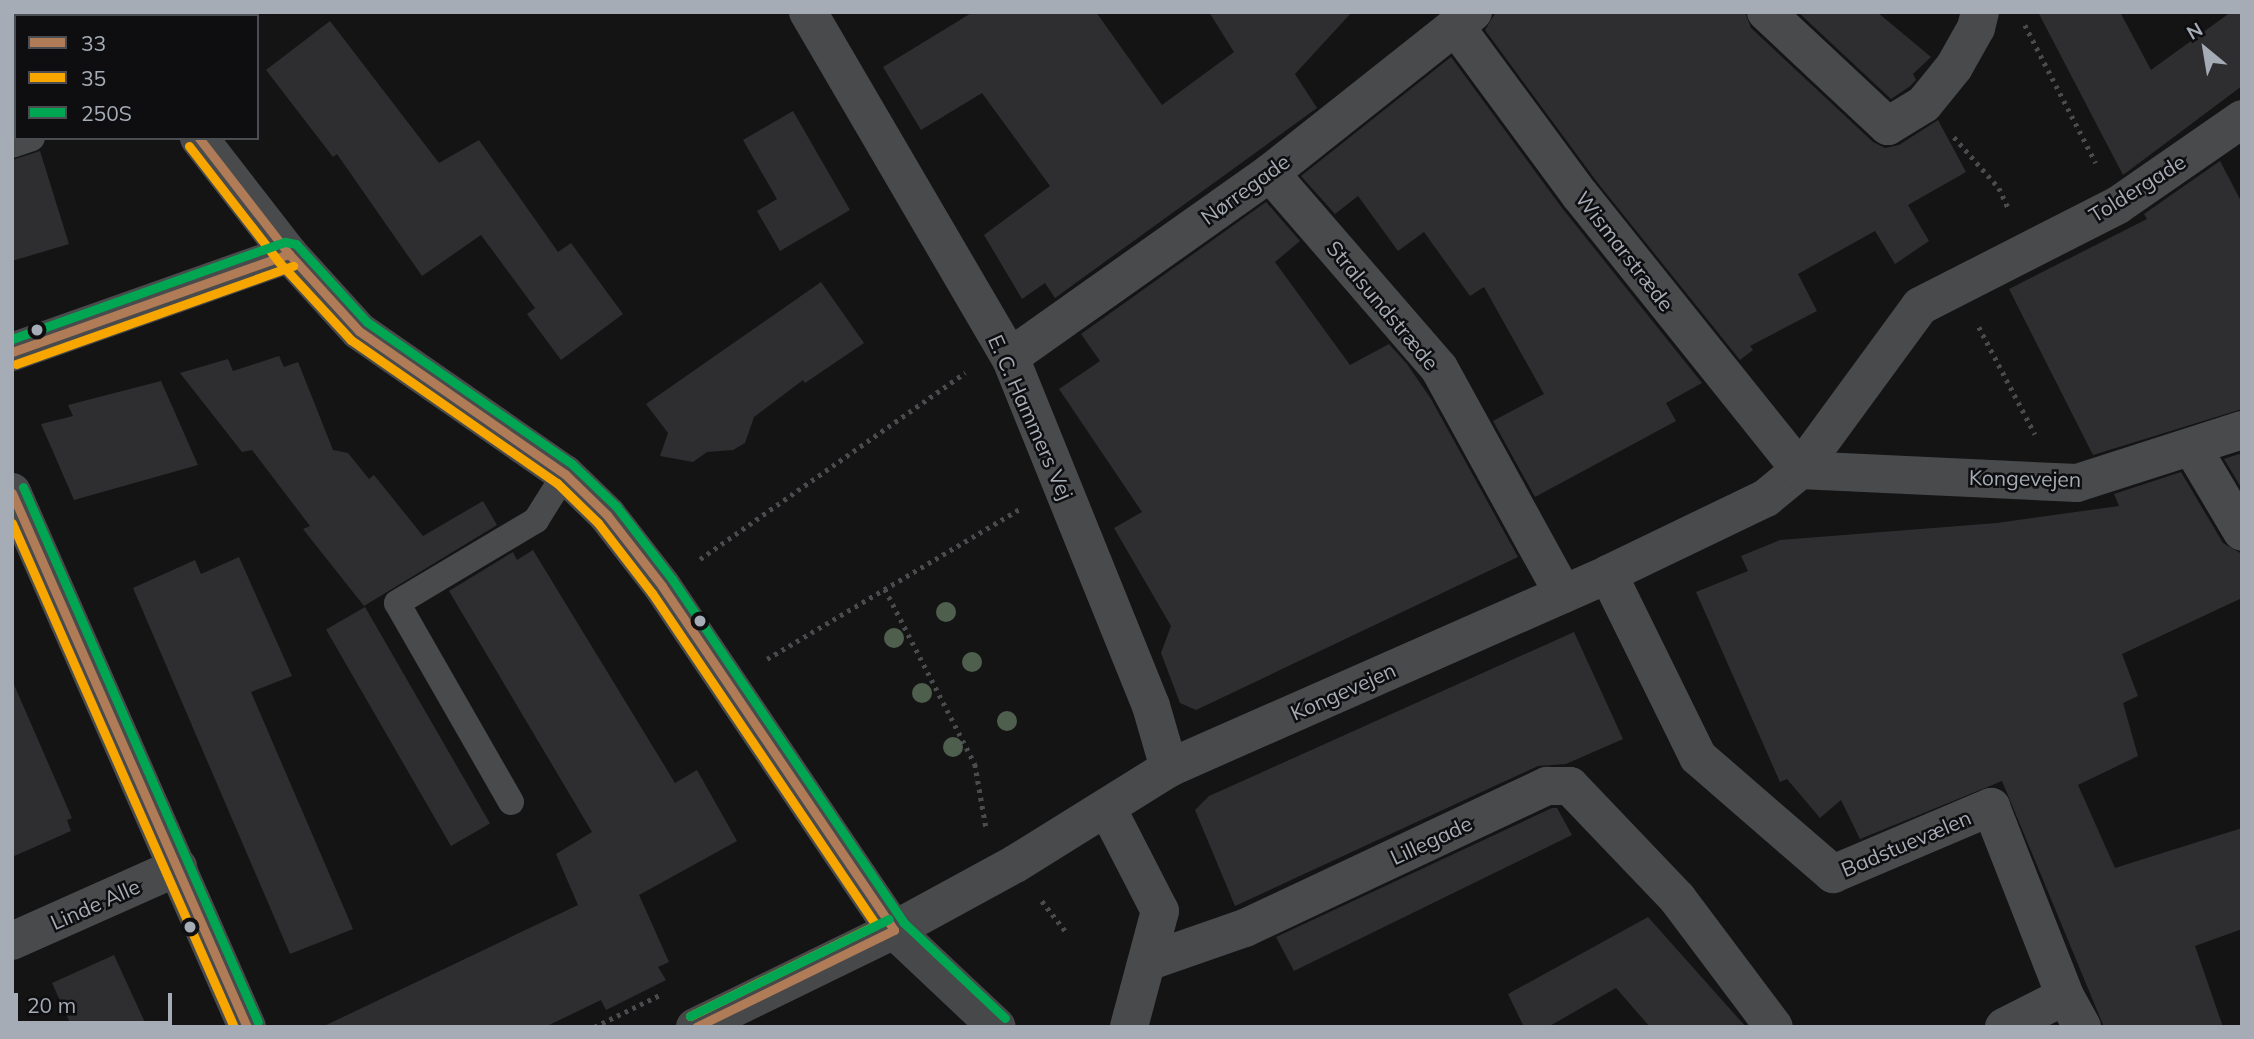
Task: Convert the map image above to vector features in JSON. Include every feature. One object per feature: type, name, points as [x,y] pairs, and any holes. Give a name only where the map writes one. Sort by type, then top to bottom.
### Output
[{"type":"main road","points":[[695,1027],[894,930],[997,1027]]},
{"type":"street","name":"E. C. Hammers Vej","points":[[808,12],[1007,352],[1151,706],[1169,768]]},
{"type":"street","points":[[1766,12],[1888,126],[1924,104],[1954,67],[1976,28],[1980,12]]},
{"type":"street","name":"Nørregade","points":[[1007,352],[1270,173],[1464,20]]},
{"type":"street","name":"Wismarstræde","points":[[1464,20],[1580,195],[1800,470]]},
{"type":"street","name":"Toldergade","points":[[2028,249],[2118,205],[2242,118]]},
{"type":"street","points":[[201,140],[289,254],[359,331],[565,474],[607,515],[662,586],[894,930]]},
{"type":"street","name":"Stralsundstræde","points":[[1270,173],[1439,368],[1563,594]]},
{"type":"street","name":"Kongevejen","points":[[894,930],[1015,864],[1169,768],[1608,574],[1766,498],[1800,470],[1920,306],[2028,249]]},
{"type":"street","points":[[12,352],[289,254]]},
{"type":"street","name":"Kongevejen","points":[[1800,470],[2077,483],[2193,449],[2242,430]]},
{"type":"street","points":[[2193,449],[2242,532]]},
{"type":"street","points":[[12,492],[247,1027]]},
{"type":"street","name":"Badstuevælen","points":[[1608,574],[1698,757],[1833,874],[1991,807],[2073,1011],[2004,1027]]},
{"type":"street","name":"Lillegade","points":[[1150,961],[1245,928],[1546,786],[1570,786],[1677,898],[1774,1027]]},
{"type":"street","points":[[1107,808],[1160,911],[1150,961],[1129,1027]]},
{"type":"street","name":"Linde Alle","points":[[12,941],[178,867]]},
{"type":"lane","points":[[511,802],[397,603],[536,520],[565,474]]},
{"type":"path","points":[[2018,12],[2118,205]]},
{"type":"path","points":[[1924,104],[1999,188],[2028,249]]},
{"type":"path","points":[[1958,286],[2043,449],[2035,481]]},
{"type":"path","points":[[662,586],[1007,352]]},
{"type":"path","points":[[728,682],[1061,484]]},
{"type":"path","points":[[885,589],[975,764],[985,825],[1067,933]]},
{"type":"building","points":[[973,12],[1096,12],[1162,105],[1234,52],[1209,12],[1352,12],[1295,74],[1317,108],[1055,298],[1045,283],[1022,299],[984,235],[1050,186],[982,93],[921,130],[883,67]]},
{"type":"building","points":[[1496,12],[1745,12],[1751,28],[1873,142],[1885,148],[1899,145],[1938,120],[1966,172],[1908,205],[1929,241],[1895,264],[1875,231],[1798,274],[1817,311],[1750,346],[1753,350],[1740,360],[1597,182],[1485,30]]},
{"type":"building","points":[[1798,12],[1877,12],[1931,57],[1913,74],[1916,80],[1891,99]]},
{"type":"building","points":[[2038,12],[2120,12],[2151,70],[2231,12],[2242,12],[2242,86],[2123,175]]},
{"type":"building","points":[[330,21],[439,163],[479,140],[558,252],[571,243],[623,314],[561,360],[527,314],[535,308],[481,235],[422,276],[337,154],[333,157],[266,70]]},
{"type":"building","points":[[1451,57],[1562,208],[1702,383],[1666,403],[1676,421],[1535,497],[1493,421],[1544,394],[1484,287],[1470,296],[1424,232],[1398,251],[1358,196],[1335,214],[1301,176]]},
{"type":"building","points":[[793,111],[850,210],[780,251],[757,211],[777,199],[743,140]]},
{"type":"building","points":[[40,151],[69,244],[12,261],[12,160]]},
{"type":"building","points":[[2220,161],[2242,203],[2242,409],[2093,455],[2009,289],[2147,219],[2144,214]]},
{"type":"building","points":[[1266,202],[1300,241],[1275,262],[1350,365],[1389,344],[1407,364],[1431,399],[1518,557],[1196,710],[1180,703],[1161,653],[1171,626],[1114,528],[1142,512],[1059,389],[1100,361],[1081,334]]},
{"type":"building","points":[[821,282],[864,343],[805,383],[803,380],[754,417],[745,443],[733,450],[707,452],[693,462],[660,456],[668,433],[646,404]]},
{"type":"building","points":[[279,356],[284,367],[298,362],[333,450],[348,453],[369,479],[374,475],[423,536],[483,501],[497,525],[364,606],[303,529],[310,526],[252,450],[242,452],[180,373],[228,359],[233,371]]},
{"type":"building","points":[[161,381],[198,465],[74,500],[41,424],[73,416],[68,405]]},
{"type":"building","points":[[2242,453],[2242,489],[2224,459]]},
{"type":"building","points":[[2181,472],[2223,543],[2242,554],[2242,598],[2122,654],[2138,696],[2123,703],[2138,756],[2078,785],[2115,868],[2242,828],[2242,929],[2195,946],[2223,1027],[2104,1027],[2002,781],[1860,839],[1841,800],[1820,818],[1787,779],[1780,782],[1696,592],[1748,571],[1741,556],[1780,540],[1997,523],[2119,506],[2114,494]]},
{"type":"building","points":[[533,550],[675,783],[697,770],[737,841],[639,895],[669,962],[658,967],[666,980],[606,1010],[601,1000],[545,1027],[322,1027],[578,905],[556,854],[592,832],[449,591],[513,552],[517,560]]},
{"type":"building","points":[[239,557],[292,676],[251,692],[353,929],[290,954],[133,588],[195,560],[201,574]]},
{"type":"building","points":[[365,607],[490,824],[451,846],[326,630]]},
{"type":"building","points":[[1574,632],[1623,739],[1566,764],[1538,766],[1235,906],[1195,810],[1209,796]]},
{"type":"building","points":[[12,680],[72,818],[67,820],[71,831],[12,857]]},
{"type":"building","points":[[1557,808],[1572,835],[1294,971],[1276,937]]},
{"type":"building","points":[[1648,917],[1746,1027],[1650,1027],[1616,988],[1548,1027],[1524,1027],[1508,994]]},
{"type":"building","points":[[114,955],[147,1027],[72,1027],[52,983]]},
{"type":"transit line","name":"33","points":[[201,140],[289,254],[359,331],[565,474],[607,515],[662,586],[894,930],[696,1027]]},
{"type":"transit line","name":"35","points":[[189,146],[279,262],[351,340],[557,483],[598,523],[652,593],[876,925],[690,1016]]},
{"type":"transit line","name":"250S","points":[[12,339],[285,242],[296,244],[367,322],[572,464],[616,506],[672,579],[903,922],[1005,1018]]},
{"type":"transit line","name":"33","points":[[12,352],[289,254]]},
{"type":"transit line","name":"35","points":[[16,364],[293,266]]},
{"type":"transit line","name":"250S","points":[[23,487],[258,1022]]},
{"type":"transit line","name":"33","points":[[12,493],[247,1027]]},
{"type":"transit line","name":"35","points":[[12,523],[234,1027]]},
{"type":"transit line","name":"250S","points":[[690,1016],[889,919]]}]
